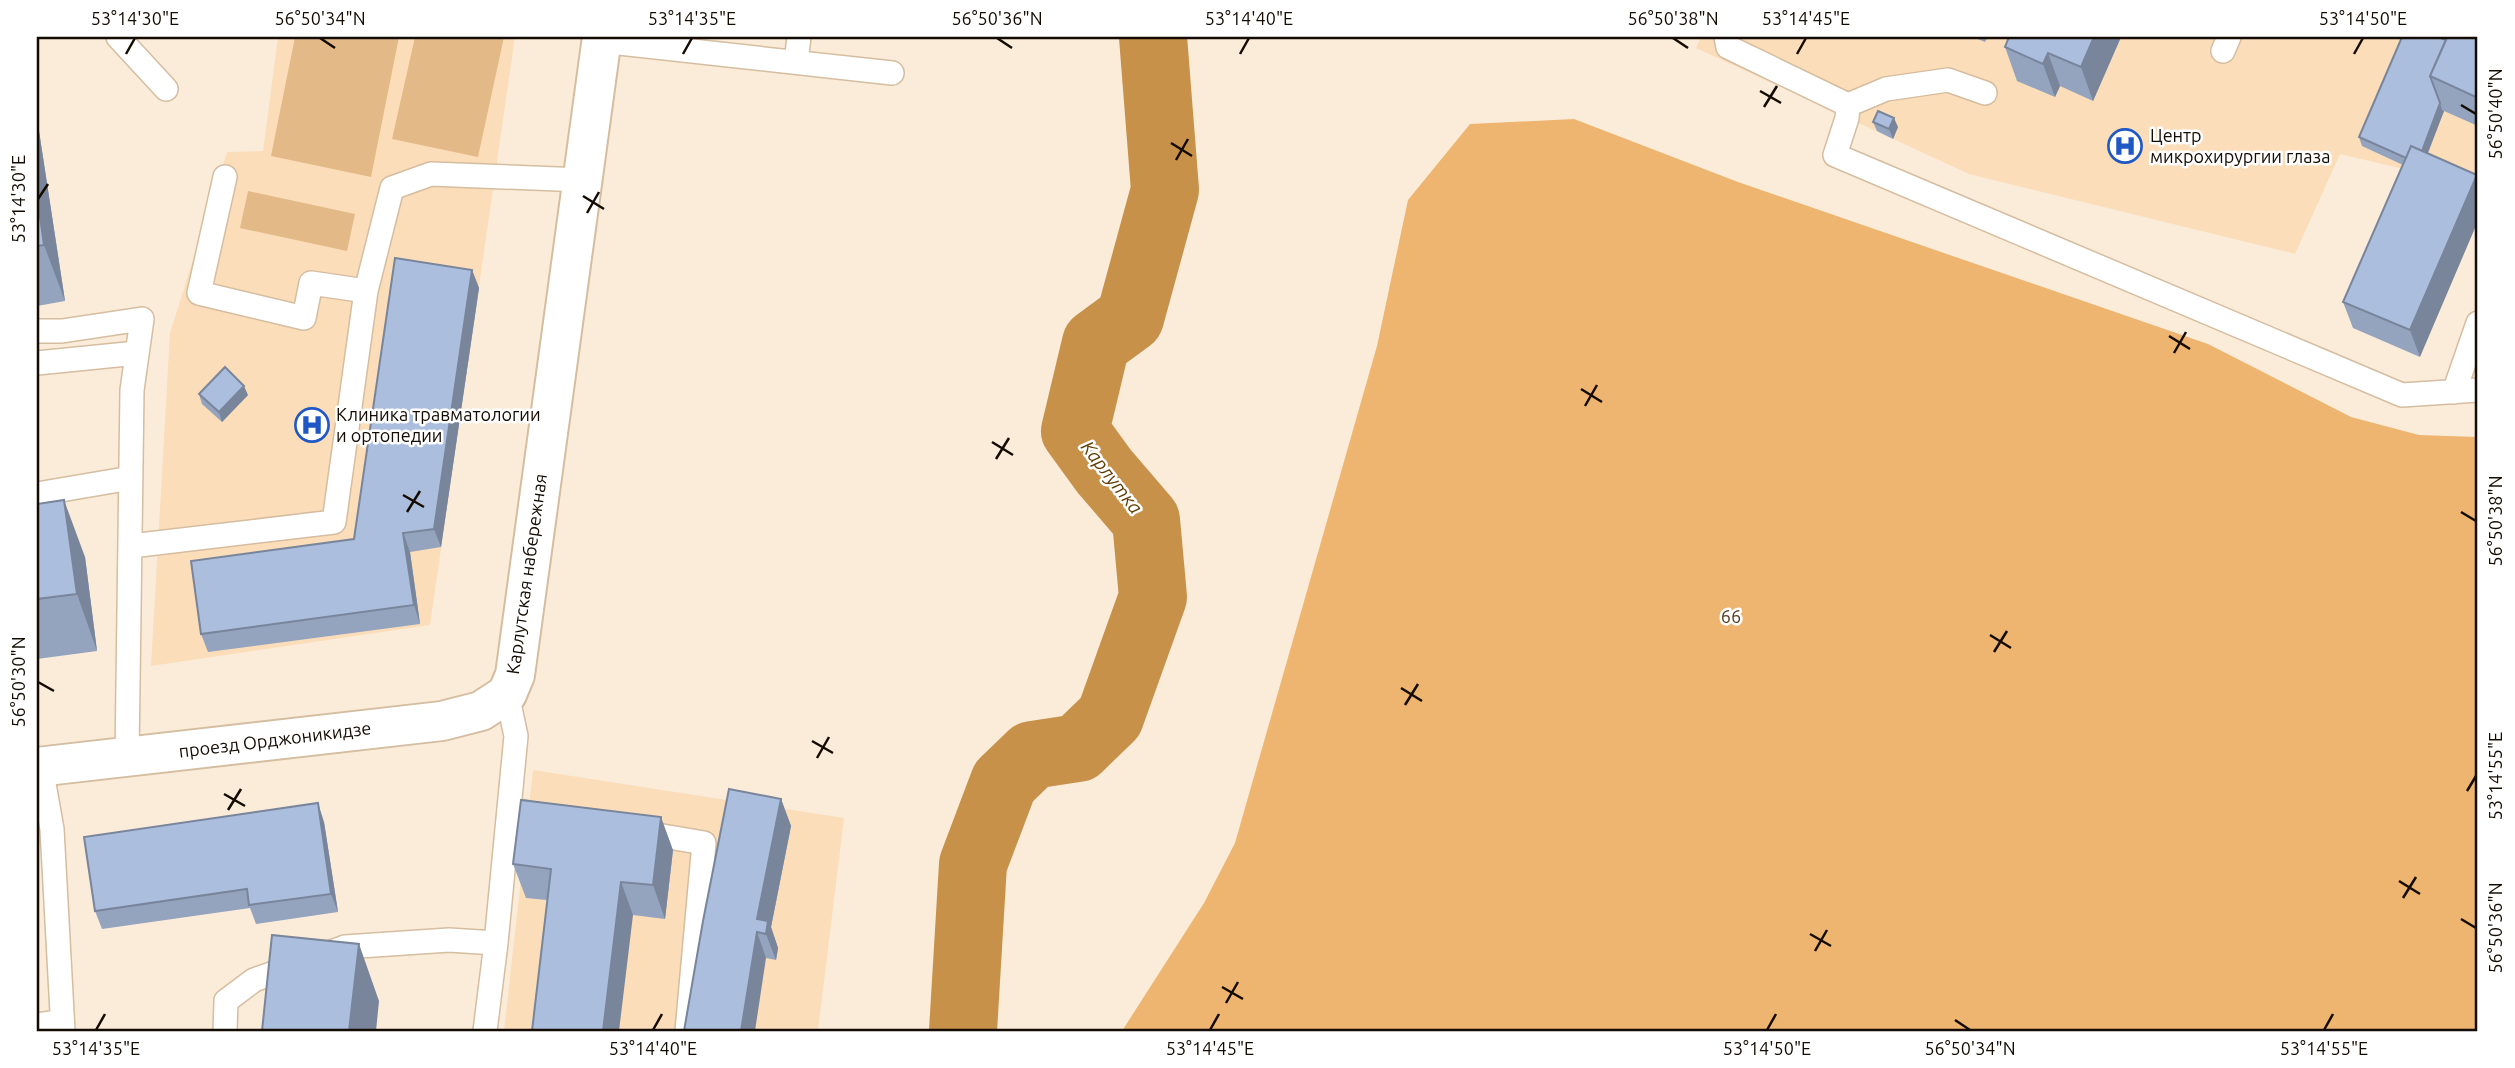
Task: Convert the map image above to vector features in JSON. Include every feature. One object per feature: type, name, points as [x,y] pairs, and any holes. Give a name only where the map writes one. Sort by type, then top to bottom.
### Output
[{"type":"main road","name":"Карлутская набережная","points":[[507,694],[514,675],[602,39]]},
{"type":"main road","name":"проезд Орджоникидзе","points":[[39,767],[442,720],[481,710],[507,694]]},
{"type":"lane","points":[[118,37],[166,89]]},
{"type":"lane","points":[[796,62],[799,37]]},
{"type":"lane","points":[[1726,37],[1728,47],[1848,105],[1886,89],[1948,80],[1984,93]]},
{"type":"lane","points":[[602,39],[892,73]]},
{"type":"lane","points":[[1848,105],[1847,118],[1835,155],[2402,395],[2478,390]]},
{"type":"lane","points":[[131,546],[334,522],[366,291],[392,188],[431,174],[583,180]]},
{"type":"lane","points":[[225,177],[199,293],[304,318],[311,283],[366,291]]},
{"type":"lane","points":[[37,331],[62,331],[142,319],[132,390],[127,757]]},
{"type":"lane","points":[[2454,392],[2478,323]]},
{"type":"lane","points":[[37,363],[137,353]]},
{"type":"lane","points":[[37,494],[131,478]]},
{"type":"lane","points":[[485,1031],[516,736],[507,694]]},
{"type":"lane","points":[[37,1025],[62,1026],[52,829],[39,767]]},
{"type":"lane","points":[[509,809],[575,821]]},
{"type":"lane","points":[[614,827],[704,843],[687,1031]]},
{"type":"lane","points":[[225,1031],[226,1001],[254,980],[345,947],[449,940],[496,943]]},
{"type":"shaded area","name":"Клиника травматологии и ортопедии","points":[[278,37],[515,37],[430,625],[151,666],[170,333],[227,152],[263,151]]},
{"type":"shaded area","points":[[295,37],[399,37],[371,177],[271,156]]},
{"type":"shaded area","points":[[415,37],[504,37],[478,157],[392,139]]},
{"type":"shaded area","name":"Центр микрохирургии глаза","points":[[1701,37],[2478,37],[2478,198],[2420,173],[2340,154],[2295,254],[1969,174],[1696,48]]},
{"type":"shaded area","points":[[248,191],[355,214],[347,251],[240,228]]},
{"type":"shaded area","points":[[533,770],[844,818],[818,1031],[504,1031]]},
{"type":"green space","name":"66","points":[[1574,119],[1738,182],[2208,344],[2351,417],[2419,435],[2478,437],[2478,1031],[1122,1031],[1204,903],[1235,843],[1377,346],[1408,200],[1470,124]]},
{"type":"building","points":[[2009,37],[2094,37],[2081,67],[2048,53],[2043,64],[2005,47]]},
{"type":"building","points":[[2402,37],[2438,37],[2446,40],[2430,76],[2440,103],[2422,151],[2411,146],[2406,158],[2359,137]]},
{"type":"building","points":[[2447,37],[2478,37],[2478,98],[2430,76]]},
{"type":"building","points":[[1878,111],[1894,118],[1889,129],[1873,122]]},
{"type":"building","points":[[2411,146],[2477,175],[2410,330],[2343,302]]},
{"type":"building","points":[[37,195],[44,245],[37,246]]},
{"type":"building","points":[[395,258],[472,270],[434,529],[403,533],[414,605],[201,634],[191,561],[354,539]]},
{"type":"building","points":[[225,367],[244,386],[219,412],[199,394]]},
{"type":"building","points":[[64,500],[77,594],[37,599],[37,504]]},
{"type":"building","points":[[729,789],[781,799],[757,919],[768,921],[766,934],[757,932],[741,1031],[684,1031],[703,921]]},
{"type":"building","points":[[521,800],[661,817],[653,885],[621,882],[603,1031],[532,1031],[551,869],[513,864]]},
{"type":"building","points":[[318,803],[331,894],[249,905],[247,889],[95,911],[84,837]]},
{"type":"building","points":[[272,935],[359,944],[349,1031],[262,1031]]},
{"type":"waterway","name":"Карлутка","points":[[963,1031],[973,864],[1004,782],[1032,755],[1078,748],[1110,717],[1153,597],[1146,520],[1104,471],[1075,431],[1096,343],[1130,318],[1165,190],[1153,37]]},
{"type":"place","name":"Центр микрохирургии глаза","points":[[2125,146]]},
{"type":"place","name":"Клиника травматологии и ортопедии","points":[[312,425]]}]
